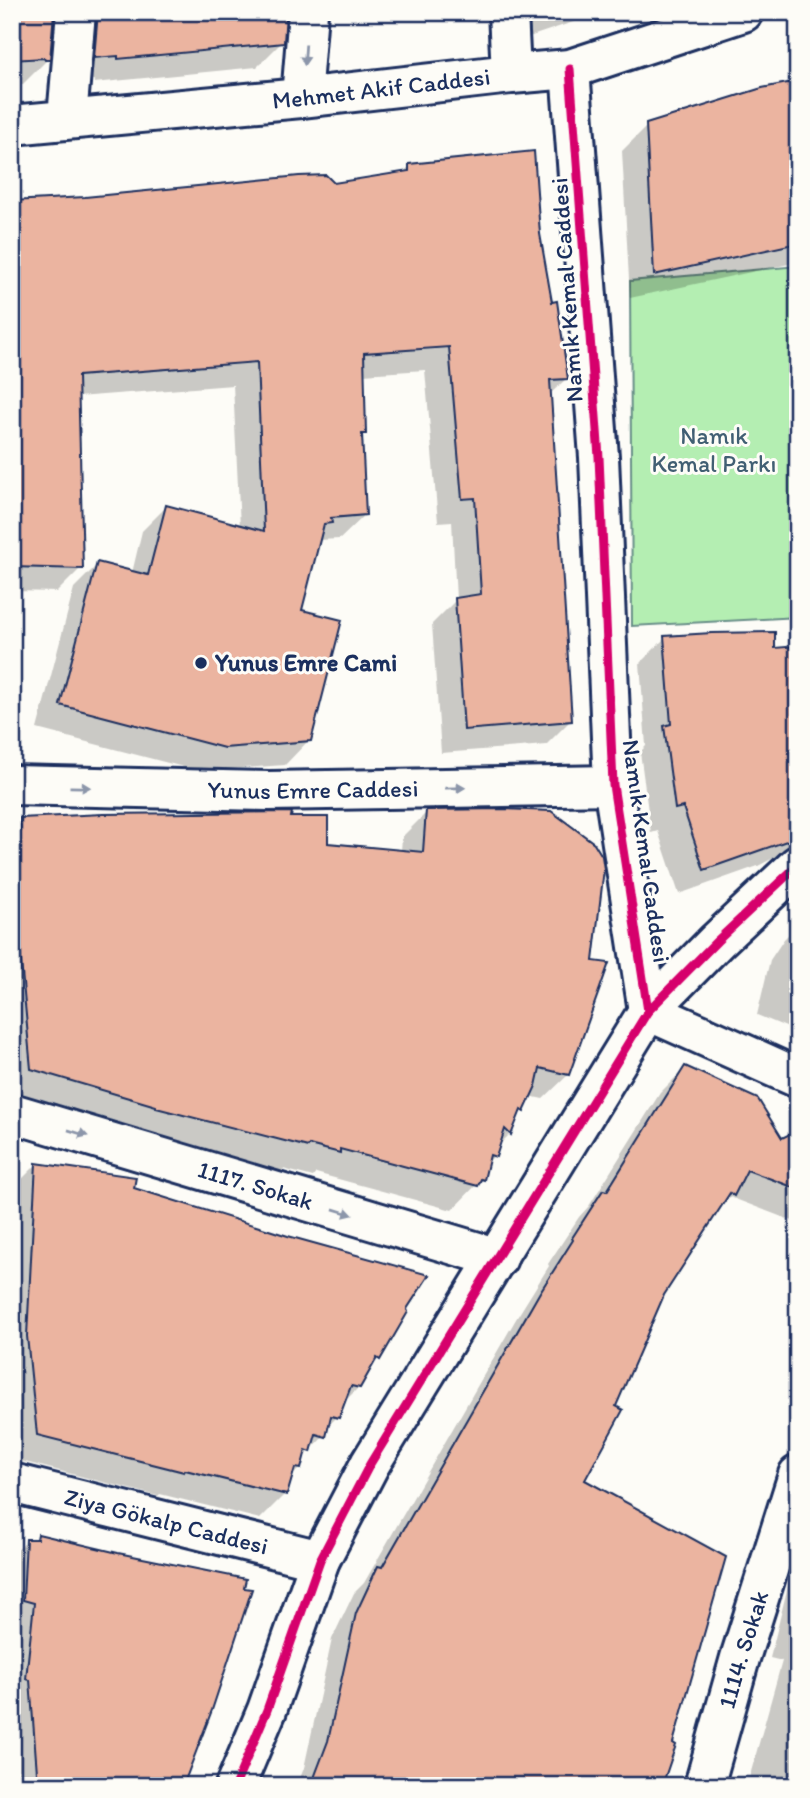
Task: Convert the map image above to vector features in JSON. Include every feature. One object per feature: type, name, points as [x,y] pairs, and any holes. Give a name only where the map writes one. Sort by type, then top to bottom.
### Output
[{"type":"street","points":[[67,118],[76,12]]},
{"type":"street","points":[[301,98],[308,12]]},
{"type":"street","points":[[508,12],[511,74]]},
{"type":"street","name":"Mehmet Akif Caddesi","points":[[12,125],[570,69],[743,12]]},
{"type":"street","name":"Namık Kemal Caddesi","points":[[570,69],[599,457],[613,785],[648,1011]]},
{"type":"street","name":"Yunus Emre Caddesi","points":[[12,785],[269,791],[613,785]]},
{"type":"street","points":[[235,1786],[267,1710],[320,1560],[370,1464],[648,1011],[718,941],[791,878]]},
{"type":"street","points":[[648,1011],[798,1078]]},
{"type":"street","name":"1117. Sokak","points":[[12,1113],[498,1258]]},
{"type":"street","name":"1114. Sokak","points":[[704,1786],[740,1658],[798,1475]]},
{"type":"street","name":"Ziya Gökalp Caddesi","points":[[12,1483],[320,1560]]},
{"type":"green space","name":"Namık Kemal Parkı","points":[[798,266],[798,617],[632,626],[630,281]]},
{"type":"building","points":[[12,12],[54,12],[50,60],[12,60]]},
{"type":"building","points":[[98,12],[286,12],[284,43],[118,59],[118,56],[94,58]]},
{"type":"building","points":[[798,81],[798,243],[654,275],[646,124],[762,88]]},
{"type":"building","points":[[534,151],[540,234],[552,302],[557,301],[568,379],[550,380],[572,721],[464,730],[455,598],[481,594],[475,498],[462,499],[449,347],[364,353],[366,434],[362,434],[366,515],[331,518],[332,523],[324,524],[302,610],[342,620],[311,741],[224,748],[60,705],[97,562],[148,575],[166,505],[264,531],[257,362],[78,376],[83,569],[12,567],[12,201],[85,197],[299,176],[326,175],[334,183],[409,171],[409,164]]},
{"type":"building","points":[[775,632],[775,648],[798,646],[798,837],[704,870],[683,807],[675,809],[664,726],[671,724],[664,636]]},
{"type":"building","points":[[426,810],[551,811],[594,843],[602,856],[604,869],[593,961],[609,963],[569,1075],[540,1068],[536,1086],[524,1112],[521,1110],[511,1135],[505,1129],[496,1157],[490,1155],[484,1180],[481,1179],[478,1186],[340,1149],[340,1153],[309,1145],[308,1147],[156,1108],[31,1069],[20,951],[20,818],[103,814],[292,812],[291,817],[328,817],[328,843],[423,852]]},
{"type":"building","points":[[685,1066],[758,1099],[782,1138],[798,1130],[798,1189],[747,1170],[734,1196],[730,1193],[664,1295],[616,1406],[623,1410],[585,1480],[726,1557],[673,1743],[676,1745],[662,1786],[311,1786],[328,1741],[356,1613],[378,1566],[382,1567],[572,1238],[603,1190],[607,1191]]},
{"type":"building","points":[[36,1163],[136,1177],[134,1188],[288,1236],[429,1275],[380,1360],[377,1358],[360,1388],[351,1386],[339,1418],[331,1416],[326,1437],[316,1434],[311,1452],[306,1450],[301,1469],[295,1468],[287,1495],[37,1435],[27,1336]]},
{"type":"building","points":[[38,1534],[246,1579],[244,1588],[252,1589],[212,1710],[183,1786],[38,1786],[30,1680],[26,1679],[34,1603],[23,1600],[26,1539],[37,1539]]},
{"type":"cycle path","points":[[570,69],[599,457],[613,785],[648,1011]]},
{"type":"cycle path","points":[[235,1786],[267,1710],[320,1560],[370,1464],[648,1011],[798,865]]},
{"type":"place","name":"Yunus Emre Cami","points":[[201,663]]}]
